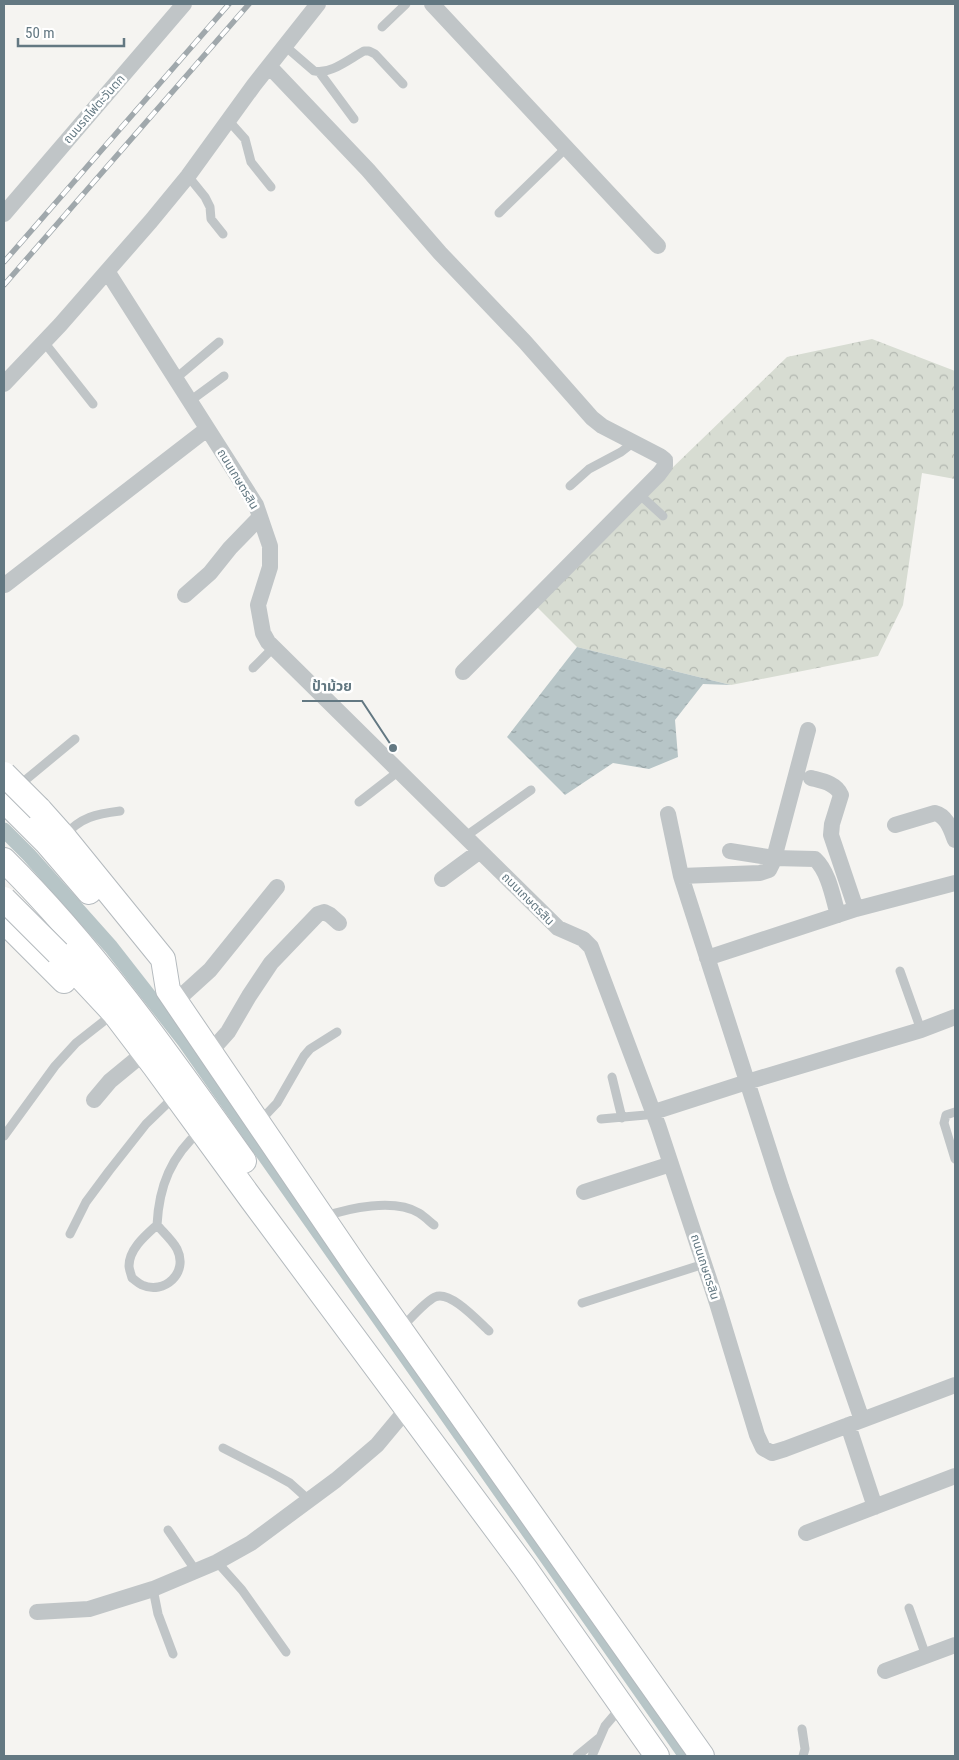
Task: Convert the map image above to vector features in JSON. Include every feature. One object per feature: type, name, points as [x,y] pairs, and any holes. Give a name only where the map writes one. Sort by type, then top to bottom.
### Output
[{"type":"street","name":"ถนนรถไฟตะวันตก","points":[[4,214],[184,4]]},
{"type":"street","points":[[4,384],[107,271],[188,176],[228,120],[318,4]]},
{"type":"street","points":[[432,4],[658,246]]},
{"type":"street","points":[[269,66],[368,170],[440,253],[525,342],[592,418],[602,426],[665,460],[659,474],[463,672]]},
{"type":"street","name":"ถนนเกษตรสิน","points":[[107,271],[256,504],[270,546],[270,567],[258,605],[263,633],[273,648],[558,928],[583,939],[591,948],[654,1112],[757,1435],[763,1448],[772,1453],[955,1385]]},
{"type":"street","points":[[5,585],[207,429]]},
{"type":"street","points":[[185,595],[210,573],[230,548],[260,517]]},
{"type":"street","points":[[681,876],[760,873],[769,870],[774,858],[808,730]]},
{"type":"street","points":[[810,778],[836,786],[840,792],[841,795],[832,824],[831,835],[856,909]]},
{"type":"street","points":[[7,790],[39,809],[163,959],[172,995]]},
{"type":"street","points":[[7,790],[52,848],[132,942],[172,995],[400,1329],[702,1756]]},
{"type":"street","points":[[895,825],[936,813],[940,814],[946,820],[955,840]]},
{"type":"street","points":[[668,814],[681,876],[855,1423],[875,1506]]},
{"type":"street","points":[[442,879],[480,851]]},
{"type":"street","points":[[730,851],[774,858],[815,859],[827,881],[838,915]]},
{"type":"street","points":[[4,860],[39,897],[114,985],[163,1048],[250,1170],[247,1180],[242,1187]]},
{"type":"street","points":[[707,958],[856,909],[955,883]]},
{"type":"street","points":[[172,995],[210,970],[277,887]]},
{"type":"street","points":[[39,897],[6,928],[107,1018]]},
{"type":"street","points":[[4,899],[58,953],[107,1018],[140,1056],[161,1075],[525,1568],[657,1756]]},
{"type":"street","points":[[211,1050],[228,1032],[258,981],[290,942],[318,914],[324,912],[330,914],[339,923]]},
{"type":"street","points":[[654,1112],[921,1030],[955,1017]]},
{"type":"street","points":[[94,1100],[110,1081],[140,1056]]},
{"type":"street","points":[[584,1192],[671,1164]]},
{"type":"street","points":[[36,1612],[90,1609],[153,1589],[217,1562],[251,1543],[336,1480],[371,1450],[406,1409]]},
{"type":"street","points":[[806,1533],[955,1476]]},
{"type":"street","points":[[885,1671],[955,1645]]},
{"type":"lane","points":[[382,27],[406,4]]},
{"type":"lane","points":[[285,46],[314,71],[320,73],[328,71],[364,51],[370,51],[403,84]]},
{"type":"lane","points":[[320,73],[354,119]]},
{"type":"lane","points":[[228,120],[245,139],[251,162],[271,188]]},
{"type":"lane","points":[[499,213],[566,148]]},
{"type":"lane","points":[[188,176],[206,197],[212,219],[222,234]]},
{"type":"lane","points":[[44,342],[93,404]]},
{"type":"lane","points":[[175,379],[219,342]]},
{"type":"lane","points":[[190,401],[224,376]]},
{"type":"lane","points":[[570,486],[589,469],[621,452],[634,442]]},
{"type":"lane","points":[[639,494],[663,516]]},
{"type":"lane","points":[[253,668],[273,648]]},
{"type":"lane","points":[[7,790],[75,739]]},
{"type":"lane","points":[[359,802],[399,771]]},
{"type":"lane","points":[[466,836],[531,790]]},
{"type":"lane","points":[[64,837],[74,826],[85,819],[103,813],[120,811]]},
{"type":"lane","points":[[900,971],[921,1030]]},
{"type":"lane","points":[[4,1136],[54,1066],[76,1043],[107,1018]]},
{"type":"lane","points":[[259,1122],[277,1102],[310,1049],[337,1032]]},
{"type":"lane","points":[[612,1077],[622,1118]]},
{"type":"lane","points":[[70,1234],[86,1202],[109,1171],[146,1124],[176,1095]]},
{"type":"lane","points":[[601,1120],[646,1115],[654,1112]]},
{"type":"lane","points":[[955,1112],[946,1115],[944,1122],[955,1159]]},
{"type":"lane","points":[[157,1225],[142,1239],[133,1251],[129,1265],[132,1278],[143,1285],[155,1287],[177,1278],[180,1266],[178,1250],[157,1225],[158,1208],[164,1183],[175,1159],[188,1142],[201,1130]]},
{"type":"lane","points":[[323,1218],[358,1208],[391,1205],[407,1208],[419,1213],[434,1226]]},
{"type":"lane","points":[[582,1303],[704,1264]]},
{"type":"lane","points":[[400,1329],[436,1297],[446,1296],[457,1303],[489,1331]]},
{"type":"lane","points":[[223,1448],[283,1480],[309,1500]]},
{"type":"lane","points":[[168,1530],[196,1571]]},
{"type":"lane","points":[[217,1562],[242,1590],[286,1652]]},
{"type":"lane","points":[[153,1589],[158,1614],[173,1654]]},
{"type":"lane","points":[[909,1608],[926,1656]]},
{"type":"lane","points":[[592,1756],[609,1719],[622,1706]]},
{"type":"lane","points":[[802,1729],[805,1749],[802,1756]]},
{"type":"lane","points":[[577,1756],[599,1738]]},
{"type":"green space","points":[[872,339],[955,371],[955,479],[922,473],[903,605],[878,656],[731,685],[577,647],[537,607],[670,470],[787,357]]},
{"type":"water","points":[[577,647],[731,685],[703,684],[675,720],[678,757],[649,769],[613,763],[565,795],[507,737]]},
{"type":"waterway","points":[[4,830],[29,855],[111,947],[185,1042],[686,1756]]},
{"type":"railway","points":[[4,262],[229,4]]},
{"type":"railway","points":[[4,285],[249,4]]},
{"type":"place","name":"ป้าม้วย","points":[[393,748]]}]
